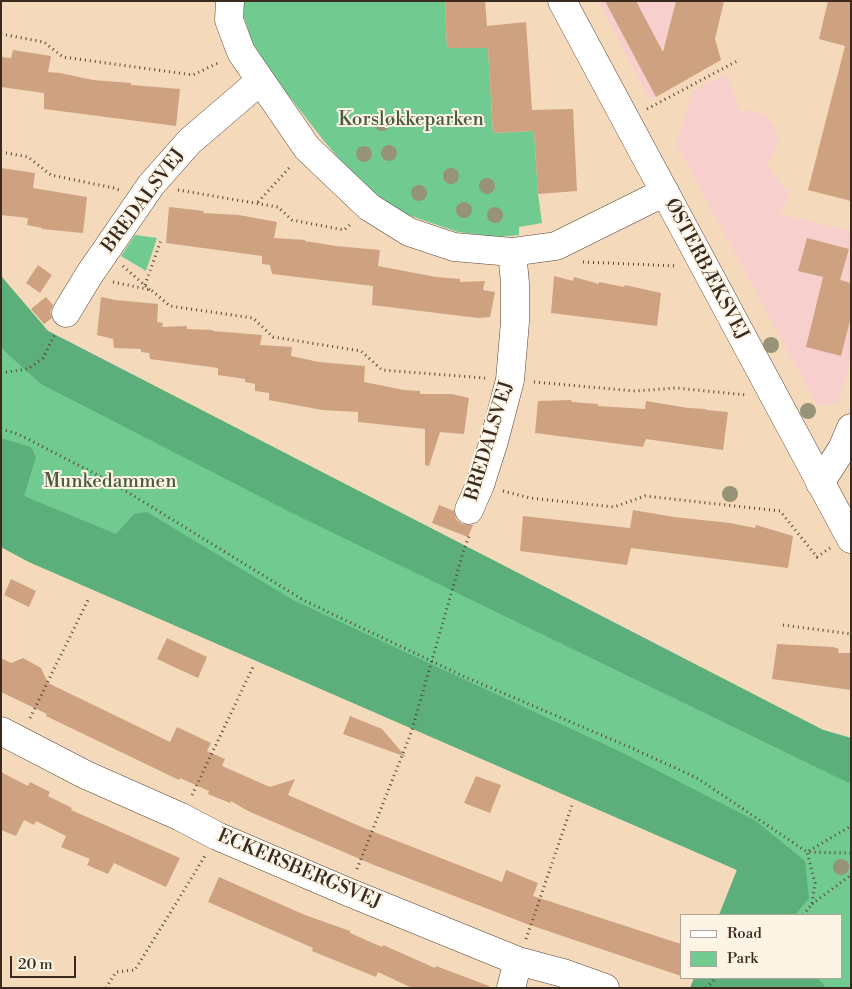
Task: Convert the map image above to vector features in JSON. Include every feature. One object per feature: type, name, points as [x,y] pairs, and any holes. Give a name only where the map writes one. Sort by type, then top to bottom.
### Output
[{"type":"street","points":[[230,1],[230,20],[241,52],[307,148],[369,207],[409,232],[454,247],[512,252],[556,246],[665,192]]},
{"type":"street","name":"ØSTERBÆKSVEJ","points":[[562,1],[850,536]]},
{"type":"street","name":"BREDALSVEJ","points":[[66,314],[89,275],[145,193],[190,141],[260,81]]},
{"type":"street","name":"BREDALSVEJ","points":[[469,510],[480,485],[494,441],[510,380],[515,322],[515,283],[512,252]]},
{"type":"street","points":[[820,483],[842,450],[851,428]]},
{"type":"street","name":"ECKERSBERGSVEJ","points":[[10,736],[86,775],[181,817],[217,836],[348,892],[518,961],[563,973],[605,988]]},
{"type":"street","points":[[511,988],[518,961]]},
{"type":"path","points":[[1,34],[44,42],[64,57],[193,75],[241,52]]},
{"type":"path","points":[[626,120],[737,61]]},
{"type":"path","points":[[258,202],[307,148]]},
{"type":"path","points":[[1,152],[28,157],[52,175],[145,193],[258,202],[278,207],[292,220],[344,230],[369,207]]},
{"type":"path","points":[[145,285],[161,240]]},
{"type":"path","points":[[105,251],[170,306],[253,318],[273,338],[361,351],[382,370],[635,391],[676,388],[775,398]]},
{"type":"path","points":[[574,261],[705,267]]},
{"type":"path","points":[[89,275],[151,290]]},
{"type":"path","points":[[1,373],[28,369],[43,358],[66,314]]},
{"type":"path","points":[[1,429],[18,434],[112,482],[305,601],[463,676],[571,721],[697,778],[807,852],[851,853]]},
{"type":"path","points":[[480,485],[530,498],[614,507],[645,496],[780,511],[817,557],[850,536]]},
{"type":"path","points":[[348,892],[411,733],[464,549],[477,520],[469,510]]},
{"type":"path","points":[[10,736],[89,598]]},
{"type":"path","points":[[782,625],[851,634]]},
{"type":"path","points":[[181,817],[253,667]]},
{"type":"path","points":[[518,961],[572,804]]},
{"type":"path","points":[[807,852],[851,826]]},
{"type":"path","points":[[106,988],[116,972],[135,970],[217,836]]},
{"type":"path","points":[[807,852],[815,883],[812,904]]},
{"type":"path","points":[[804,914],[812,904],[851,875]]},
{"type":"path","points":[[706,988],[715,979]]},
{"type":"shaded area","points":[[598,1],[676,1],[674,9],[685,12],[709,67],[650,100]]},
{"type":"shaded area","points":[[727,74],[739,111],[753,110],[765,116],[775,126],[778,139],[775,153],[767,164],[790,195],[780,214],[851,231],[851,355],[839,403],[817,406],[676,144],[692,91]]},
{"type":"green space","name":"Korsløkkeparken","points":[[239,1],[445,1],[447,48],[488,48],[493,133],[534,131],[542,223],[519,227],[519,235],[498,237],[458,232],[405,214],[360,183],[278,82],[252,42]]},
{"type":"green space","points":[[135,235],[157,238],[146,271],[121,256]]},
{"type":"green space","name":"Munkedammen","points":[[1,276],[48,331],[823,730],[851,738],[851,988],[690,988],[694,979],[842,979],[842,914],[719,914],[737,870],[29,562],[1,547]]},
{"type":"green space","points":[[1,276],[48,331],[823,730],[851,738],[851,784],[292,513],[41,384],[1,348]]},
{"type":"green space","points":[[1,438],[31,447],[36,457],[24,496],[116,534],[134,514],[147,512],[293,600],[621,752],[756,821],[805,861],[809,898],[796,914],[719,914],[737,870],[29,562],[1,547]]},
{"type":"green space","points":[[694,979],[819,979],[826,988],[690,988]]},
{"type":"building","points":[[445,1],[485,1],[487,26],[526,22],[532,110],[573,109],[577,191],[538,194],[534,131],[493,133],[488,48],[447,48]]},
{"type":"building","points":[[605,1],[636,1],[663,52],[676,1],[724,1],[715,39],[721,60],[656,97]]},
{"type":"building","points":[[828,1],[851,1],[851,201],[808,190],[845,46],[849,47],[819,39]]},
{"type":"building","points":[[13,50],[51,56],[48,72],[93,80],[131,83],[131,85],[180,89],[176,126],[44,109],[44,93],[1,87],[1,57],[11,58]]},
{"type":"building","points":[[1,168],[35,173],[33,188],[87,197],[83,233],[42,229],[27,225],[28,218],[1,215]]},
{"type":"building","points":[[169,207],[204,211],[203,213],[239,215],[277,222],[274,238],[380,250],[378,266],[436,277],[460,279],[460,282],[485,281],[483,290],[495,292],[490,317],[478,318],[372,305],[373,286],[272,274],[270,265],[262,264],[262,256],[166,243]]},
{"type":"building","points":[[807,238],[849,249],[840,280],[851,283],[851,317],[841,356],[806,347],[823,277],[798,271]]},
{"type":"building","points":[[38,265],[52,275],[40,293],[26,283]]},
{"type":"building","points":[[554,276],[573,281],[574,277],[599,284],[599,282],[624,287],[625,285],[661,293],[657,326],[551,313]]},
{"type":"building","points":[[46,297],[53,305],[50,312],[52,318],[44,324],[31,309]]},
{"type":"building","points":[[101,297],[158,304],[157,322],[163,323],[162,327],[187,326],[187,329],[262,335],[260,345],[292,347],[291,356],[319,362],[365,366],[364,382],[404,390],[420,391],[420,394],[452,394],[469,398],[464,434],[440,432],[429,466],[425,465],[425,429],[358,422],[358,412],[322,410],[269,400],[269,393],[255,391],[255,384],[245,382],[245,379],[218,375],[218,368],[150,359],[149,353],[141,352],[141,349],[114,348],[113,339],[97,335]]},
{"type":"building","points":[[571,400],[572,402],[598,404],[598,406],[645,409],[646,401],[728,412],[723,450],[646,439],[643,447],[535,433],[538,401]]},
{"type":"building","points":[[439,505],[454,511],[456,519],[462,524],[473,525],[468,537],[432,523]]},
{"type":"building","points":[[633,510],[755,528],[756,525],[793,536],[788,568],[631,548],[627,565],[520,551],[523,516],[630,528]]},
{"type":"building","points":[[11,579],[36,591],[29,607],[4,595]]},
{"type":"building","points":[[167,638],[207,657],[198,678],[157,659]]},
{"type":"building","points":[[777,644],[833,647],[839,649],[838,653],[851,653],[851,690],[772,679]]},
{"type":"building","points":[[1,658],[11,663],[23,658],[41,668],[48,683],[170,742],[177,727],[211,743],[207,751],[225,759],[222,766],[270,787],[295,779],[288,795],[364,828],[502,882],[506,870],[538,883],[533,896],[680,944],[680,976],[527,924],[374,865],[248,811],[231,801],[230,803],[208,794],[209,791],[180,778],[179,780],[46,716],[47,714],[1,692]]},
{"type":"building","points":[[350,716],[382,729],[406,757],[343,734]]},
{"type":"building","points":[[1,772],[28,786],[30,782],[50,792],[48,796],[72,808],[71,810],[180,858],[166,887],[114,863],[108,874],[87,865],[90,859],[61,847],[66,836],[36,821],[34,825],[24,820],[16,836],[1,830]]},
{"type":"building","points":[[476,776],[501,785],[490,813],[464,803]]},
{"type":"building","points":[[219,877],[305,915],[350,931],[350,933],[382,947],[383,945],[435,968],[436,966],[489,986],[489,988],[412,988],[378,972],[376,977],[312,951],[313,948],[208,902]]}]
